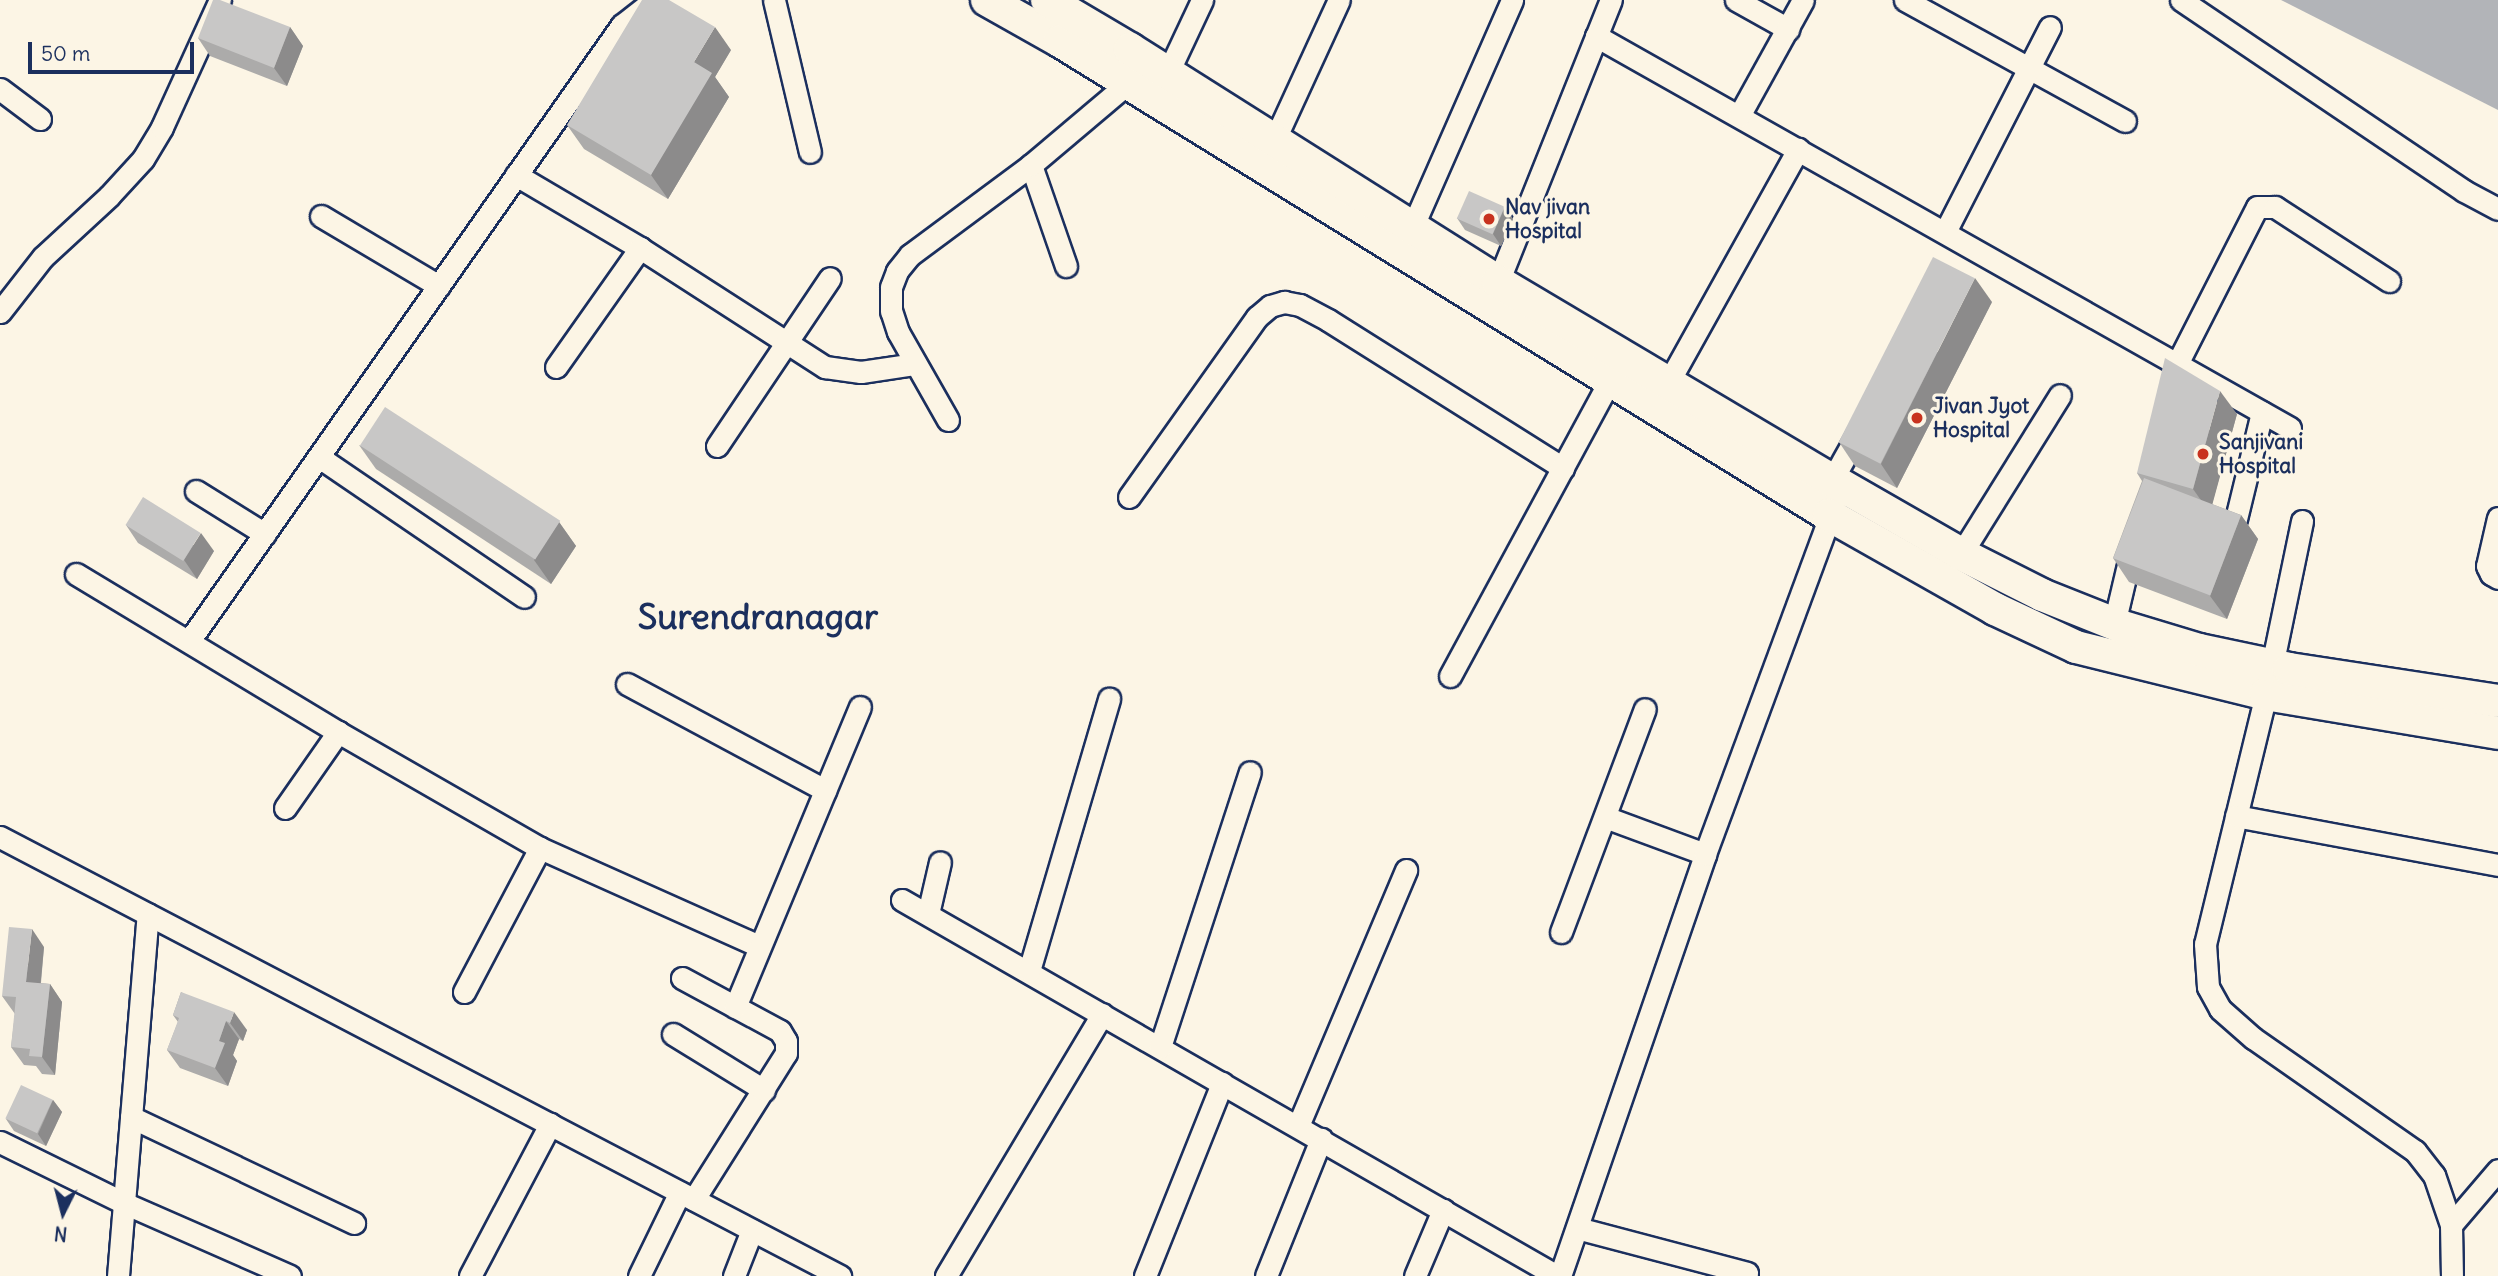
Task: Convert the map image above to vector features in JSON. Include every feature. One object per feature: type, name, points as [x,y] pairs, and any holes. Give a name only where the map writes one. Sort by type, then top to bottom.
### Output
[{"type":"highway","points":[[988,0],[1150,85],[1274,141],[1498,282],[1837,483],[1961,554],[2042,595],[2114,624],[2199,650],[2269,680],[2498,701]]},
{"type":"highway","points":[[1047,0],[1150,85],[1609,382],[1829,516],[1995,609],[2076,647],[2269,680],[2498,733]]},
{"type":"street","points":[[3,303],[43,257],[109,196],[143,159],[162,127],[220,0]]},
{"type":"street","points":[[189,641],[622,25],[654,0]]},
{"type":"street","points":[[774,0],[810,152]]},
{"type":"street","points":[[948,420],[915,364],[891,311],[891,287],[897,271],[910,256],[1031,165],[1150,85],[1202,0]]},
{"type":"street","points":[[1274,141],[1339,0]]},
{"type":"street","points":[[1412,228],[1512,0]]},
{"type":"street","points":[[1498,282],[1611,0]]},
{"type":"street","points":[[1736,0],[1787,29]]},
{"type":"street","points":[[1739,116],[1803,0]]},
{"type":"street","points":[[1905,0],[2124,121]]},
{"type":"street","points":[[2181,0],[2464,191],[2498,209]]},
{"type":"street","points":[[1945,232],[2050,27]]},
{"type":"street","points":[[1596,36],[2290,428]]},
{"type":"street","points":[[0,89],[40,119]]},
{"type":"street","points":[[1668,383],[1798,149]]},
{"type":"street","points":[[1031,165],[1066,266]]},
{"type":"street","points":[[516,175],[640,248],[825,367],[846,372],[915,364]]},
{"type":"street","points":[[2168,403],[2177,364],[2257,207],[2275,207],[2389,281]]},
{"type":"street","points":[[321,216],[439,286]]},
{"type":"street","points":[[556,367],[640,248]]},
{"type":"street","points":[[718,446],[830,278]]},
{"type":"street","points":[[1129,497],[1257,317],[1270,306],[1284,302],[1300,305],[1328,320],[1563,468]]},
{"type":"street","points":[[1450,676],[1609,382]]},
{"type":"street","points":[[1961,554],[2060,395]]},
{"type":"street","points":[[902,900],[1558,1276],[1577,1228],[1705,854],[1829,516],[1837,483],[1872,408]]},
{"type":"street","points":[[2236,520],[2262,412]]},
{"type":"street","points":[[319,457],[524,597]]},
{"type":"street","points":[[196,491],[265,534]]},
{"type":"street","points":[[2498,518],[2487,566],[2491,574],[2498,578]]},
{"type":"street","points":[[2302,521],[2269,680],[2205,944],[2208,987],[2220,1009],[2253,1038],[2415,1152],[2434,1175],[2451,1225],[2452,1276]]},
{"type":"street","points":[[2114,624],[2136,533]]},
{"type":"street","points":[[76,574],[338,732],[540,848],[760,946]]},
{"type":"street","points":[[627,684],[825,790]]},
{"type":"street","points":[[1029,971],[1110,699]]},
{"type":"street","points":[[735,1007],[860,706]]},
{"type":"street","points":[[1562,932],[1646,709]]},
{"type":"street","points":[[285,808],[338,732]]},
{"type":"street","points":[[1160,1046],[1250,772]]},
{"type":"street","points":[[2236,816],[2498,866]]},
{"type":"street","points":[[1605,817],[1705,854]]},
{"type":"street","points":[[3,846],[148,914],[840,1276]]},
{"type":"street","points":[[464,992],[540,848]]},
{"type":"street","points":[[928,914],[940,862]]},
{"type":"street","points":[[1298,1126],[1406,870]]},
{"type":"street","points":[[118,1276],[148,914]]},
{"type":"street","points":[[639,1276],[687,1196],[764,1090],[786,1053],[786,1041],[780,1031],[682,978]]},
{"type":"street","points":[[946,1276],[1102,1014]]},
{"type":"street","points":[[673,1034],[764,1090]]},
{"type":"street","points":[[1145,1276],[1222,1083]]},
{"type":"street","points":[[131,1117],[354,1223]]},
{"type":"street","points":[[470,1276],[550,1124]]},
{"type":"street","points":[[1266,1276],[1321,1139]]},
{"type":"street","points":[[1,1143],[124,1203],[290,1276]]},
{"type":"street","points":[[2451,1225],[2498,1170]]},
{"type":"street","points":[[1415,1276],[1443,1210]]},
{"type":"street","points":[[1577,1228],[1747,1273]]},
{"type":"street","points":[[734,1276],[752,1230]]},
{"type":"shaded area","points":[[2281,0],[2498,0],[2498,110]]},
{"type":"building","points":[[213,0],[220,0],[290,27],[274,68],[198,38]]},
{"type":"building","points":[[642,0],[669,0],[715,27],[694,62],[712,73],[651,175],[567,125]]},
{"type":"building","points":[[1469,191],[1505,207],[1492,234],[1457,218]]},
{"type":"building","points":[[1933,257],[1975,278],[1880,464],[1839,442]]},
{"type":"building","points":[[2165,358],[2220,391],[2193,489],[2137,473]]},
{"type":"building","points":[[385,407],[560,521],[535,559],[360,446]]},
{"type":"building","points":[[2144,478],[2241,515],[2210,596],[2113,558]]},
{"type":"building","points":[[143,497],[201,533],[183,561],[126,525]]},
{"type":"building","points":[[9,927],[32,929],[26,982],[50,984],[42,1057],[29,1056],[30,1049],[11,1047],[16,997],[2,996]]},
{"type":"building","points":[[181,992],[234,1012],[230,1023],[226,1021],[219,1041],[225,1043],[215,1068],[167,1050],[179,1018],[173,1015]]},
{"type":"building","points":[[21,1085],[53,1100],[37,1133],[5,1119]]},
{"type":"place","name":"Nav jivan Hospital","points":[[1489,219]]},
{"type":"place","name":"Jivan Jyot Hospital","points":[[1917,418]]},
{"type":"place","name":"Sanjivani Hospital","points":[[2203,454]]},
{"type":"district","name":"Surendranagar","points":[[758,616]]}]
